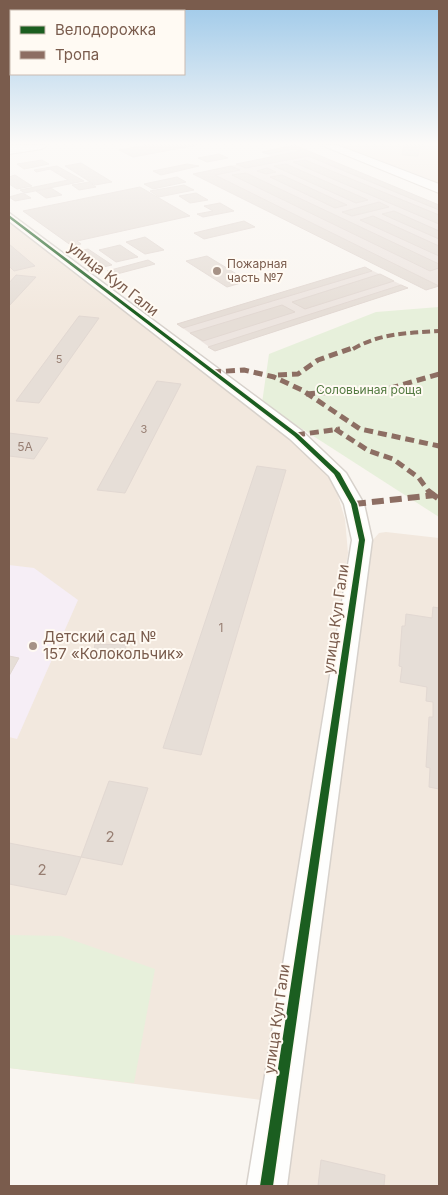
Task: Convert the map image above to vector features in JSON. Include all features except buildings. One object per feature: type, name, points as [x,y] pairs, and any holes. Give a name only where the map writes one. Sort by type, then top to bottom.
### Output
[{"type":"street","name":"улица Кул Гали","points":[[9,216],[296,435],[338,472],[354,504],[362,540],[267,1186]]},
{"type":"shaded area","points":[[247,201],[429,201],[439,205],[439,286],[426,290]]},
{"type":"shaded area","points":[[9,220],[310,454],[335,486],[345,519],[348,553],[261,1100],[9,1068]]},
{"type":"shaded area","points":[[365,267],[408,288],[215,351],[177,324]]},
{"type":"shaded area","points":[[386,532],[439,538],[439,1186],[284,1186],[373,540],[379,533]]},
{"type":"shaded area","name":"Детский сад № 157 «Колокольчик»","points":[[9,565],[34,568],[78,600],[17,739],[9,737]]},
{"type":"green space","name":"Соловьиная роща","points":[[439,307],[439,517],[262,403],[269,354],[376,312]]},
{"type":"green space","points":[[9,935],[61,936],[155,969],[134,1083],[9,1068]]},
{"type":"marked path","points":[[278,375],[298,374],[318,360],[350,350],[368,340],[399,333],[439,331]]},
{"type":"marked path","points":[[212,372],[228,370],[259,372],[302,390],[360,429],[439,446]]},
{"type":"marked path","points":[[306,394],[391,388],[407,385],[439,374]]},
{"type":"marked path","points":[[335,429],[369,451],[393,459],[419,478],[426,490],[439,499]]},
{"type":"marked path","points":[[296,435],[340,429]]},
{"type":"marked path","points":[[354,504],[435,495]]},
{"type":"cycle path","points":[[9,216],[296,435],[337,473],[354,504],[362,540],[267,1186]]},
{"type":"place","name":"Пожарная часть №7","points":[[217,271]]},
{"type":"place","name":"Детский сад № 157 «Колокольчик»","points":[[33,646]]}]
